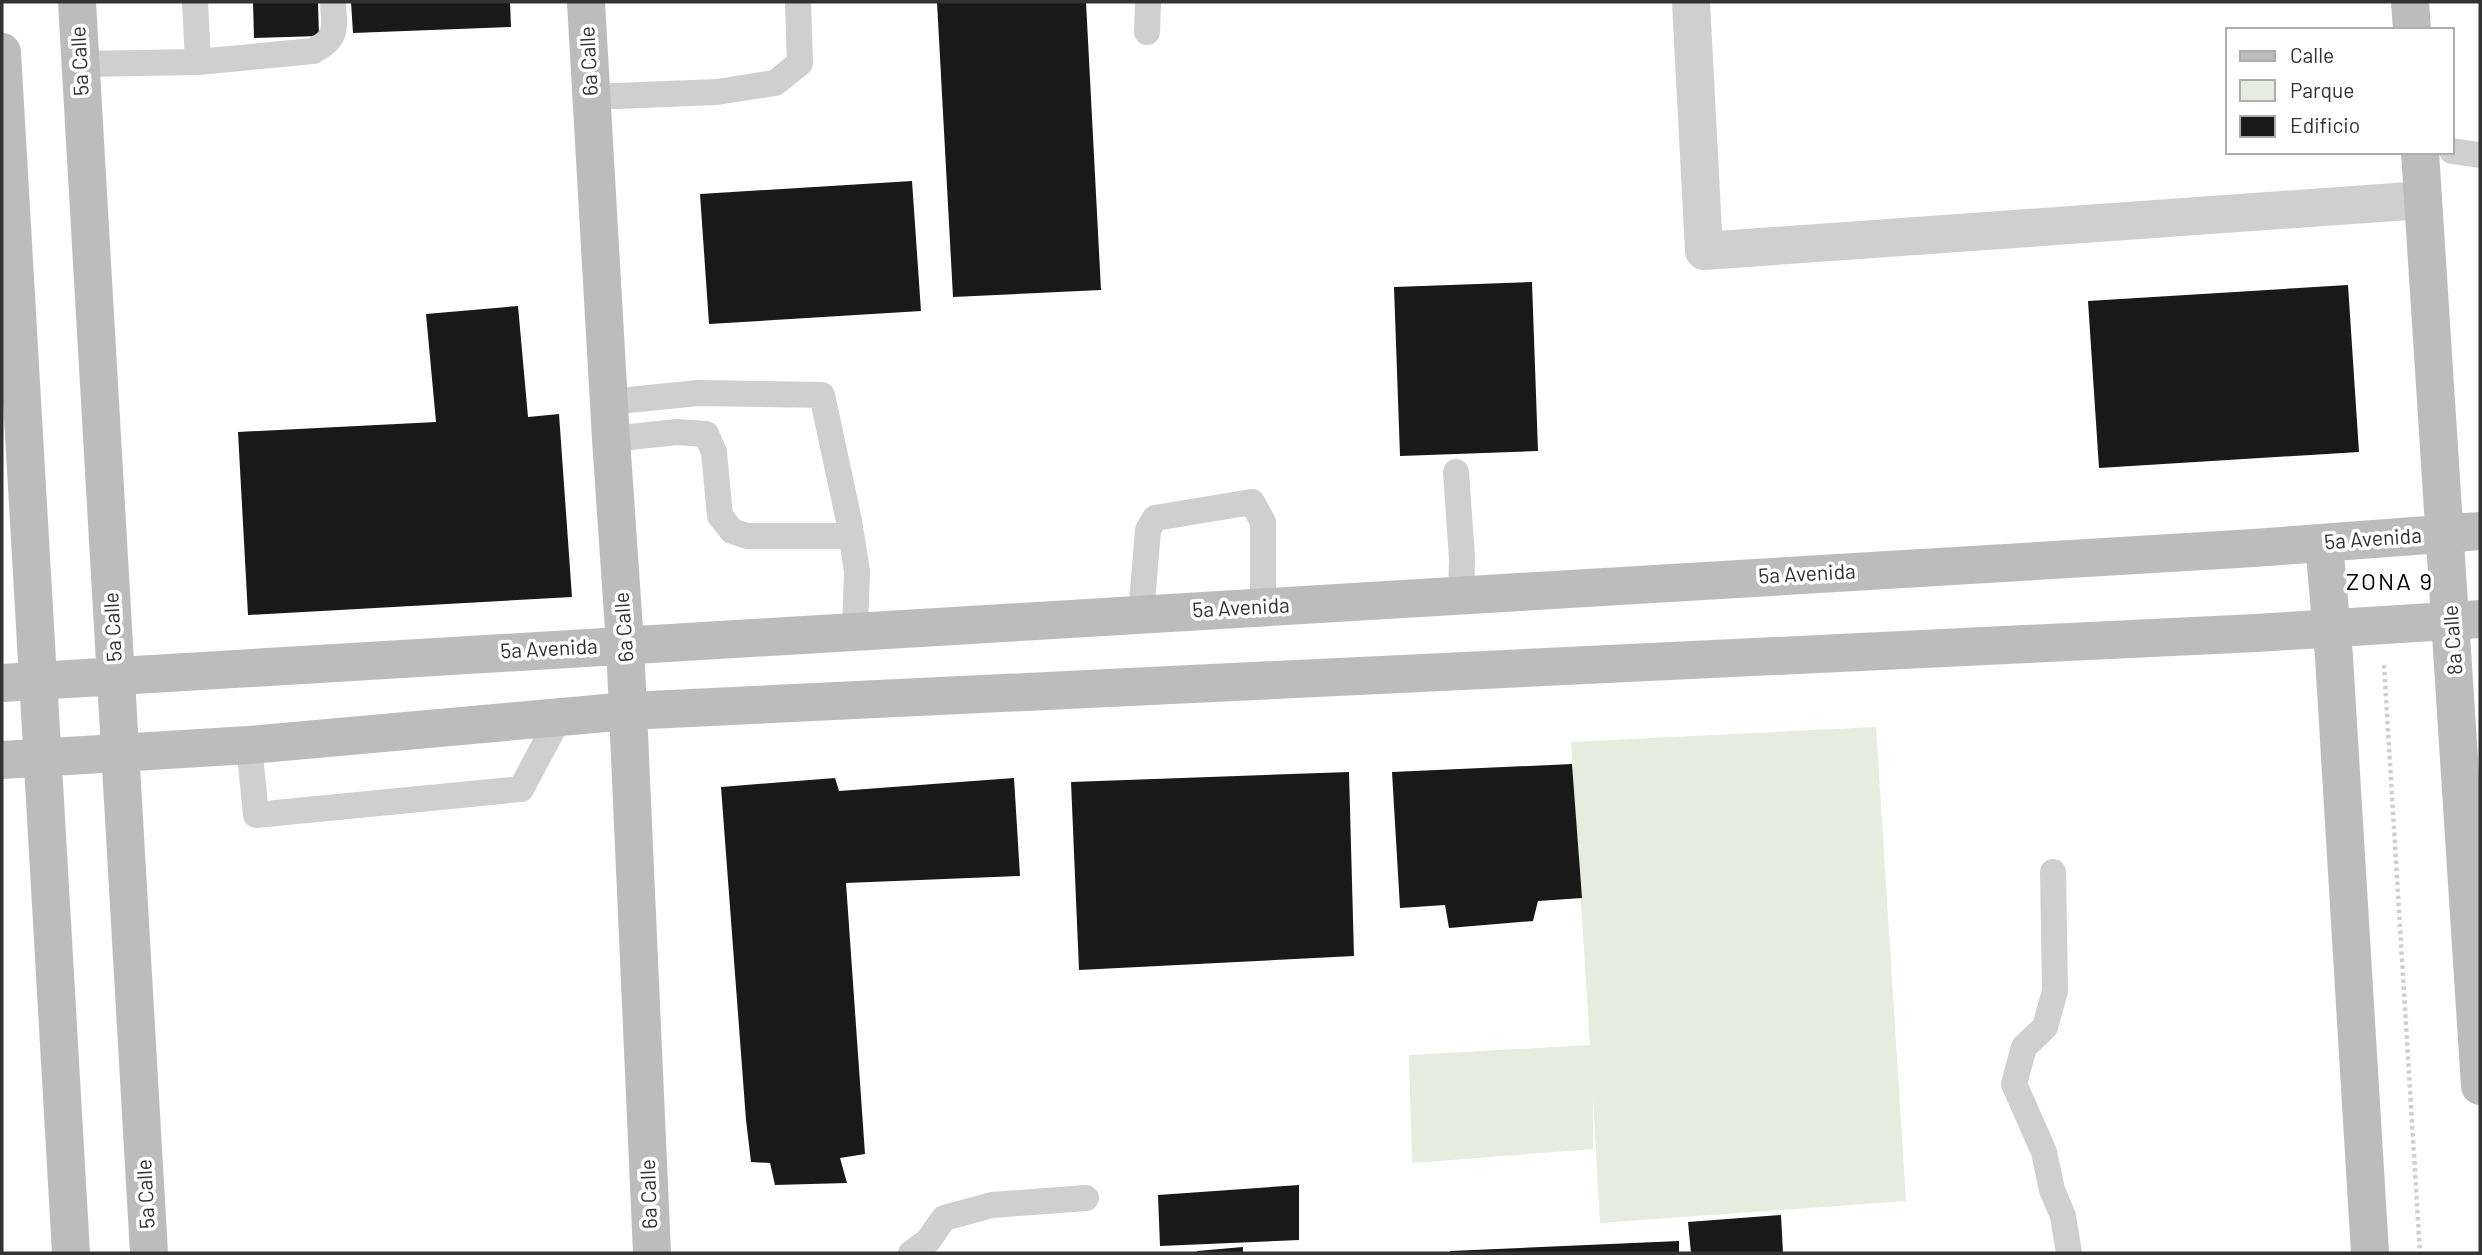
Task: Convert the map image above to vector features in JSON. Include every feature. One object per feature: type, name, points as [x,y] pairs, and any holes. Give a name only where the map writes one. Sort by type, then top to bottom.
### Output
[{"type":"street","name":"5a Calle","points":[[77,2],[149,1253]]},
{"type":"street","name":"6a Calle","points":[[586,2],[625,645],[652,1253]]},
{"type":"street","points":[[1691,2],[1704,251],[2423,200]]},
{"type":"street","points":[[2410,2],[2412,28]]},
{"type":"street","points":[[2,52],[20,682],[43,757],[71,1253]]},
{"type":"street","name":"8a Calle","points":[[2420,154],[2440,480],[2463,533],[2480,1086]]},
{"type":"street","name":"5a Avenida","points":[[20,682],[2463,533]]},
{"type":"street","points":[[2324,543],[2332,628],[2370,1253]]},
{"type":"street","points":[[2,760],[249,745],[628,711],[2466,620]]},
{"type":"lane","points":[[195,2],[198,62]]},
{"type":"lane","points":[[80,64],[198,62],[313,51],[327,44],[335,31],[333,2]]},
{"type":"lane","points":[[591,97],[716,92],[775,83],[800,63],[798,2]]},
{"type":"lane","points":[[1147,32],[1148,2]]},
{"type":"lane","points":[[2454,151],[2480,155]]},
{"type":"lane","points":[[609,402],[698,393],[822,395],[857,571],[855,631]]},
{"type":"lane","points":[[611,439],[677,432],[706,434],[714,452],[720,516],[732,531],[747,536],[851,536]]},
{"type":"lane","points":[[1456,472],[1462,559],[1461,595]]},
{"type":"lane","points":[[1141,614],[1148,530],[1155,518],[1251,502],[1263,522],[1262,607]]},
{"type":"lane","points":[[249,745],[256,815],[521,789],[560,716]]},
{"type":"lane","points":[[2053,872],[2055,991],[2045,1027],[2024,1047],[2014,1084],[2044,1152],[2052,1190],[2063,1216],[2068,1253]]},
{"type":"lane","points":[[911,1253],[928,1241],[944,1218],[992,1205],[1086,1198]]},
{"type":"path","points":[[2382,654],[2420,1253]]},
{"type":"green space","points":[[1876,727],[1906,1201],[1600,1223],[1593,1098],[1593,1149],[1412,1163],[1409,1055],[1590,1045],[1571,742]]},
{"type":"building","points":[[253,2],[318,2],[319,36],[254,38]]},
{"type":"building","points":[[351,2],[510,2],[511,27],[353,33]]},
{"type":"building","points":[[937,2],[1086,2],[1101,290],[953,297]]},
{"type":"building","points":[[912,181],[921,311],[709,324],[700,194]]},
{"type":"building","points":[[1532,282],[1538,451],[1400,456],[1394,287]]},
{"type":"building","points":[[2348,285],[2359,452],[2099,468],[2088,301]]},
{"type":"building","points":[[518,306],[528,417],[559,414],[572,597],[248,615],[238,432],[436,422],[426,314]]},
{"type":"building","points":[[1572,764],[1582,898],[1538,901],[1533,921],[1449,928],[1445,905],[1400,908],[1392,772]]},
{"type":"building","points":[[1349,772],[1354,956],[1079,970],[1071,782]]},
{"type":"building","points":[[835,778],[839,791],[1014,778],[1020,876],[846,883],[865,1154],[840,1158],[847,1183],[775,1185],[770,1163],[751,1162],[721,787]]},
{"type":"building","points":[[1299,1185],[1299,1240],[1160,1246],[1158,1195]]},
{"type":"building","points":[[1781,1215],[1783,1253],[1691,1253],[1688,1222]]},
{"type":"building","points":[[1679,1241],[1679,1253],[1450,1253],[1450,1251]]},
{"type":"building","points":[[1243,1247],[1243,1253],[1197,1253],[1197,1251]]},
{"type":"district","name":"ZONA 9","points":[[2390,582]]}]
